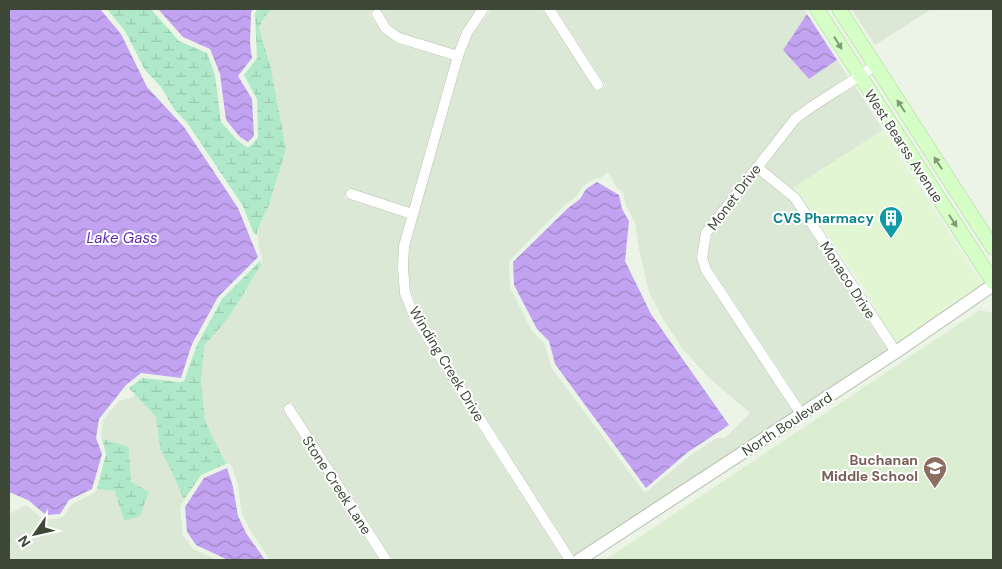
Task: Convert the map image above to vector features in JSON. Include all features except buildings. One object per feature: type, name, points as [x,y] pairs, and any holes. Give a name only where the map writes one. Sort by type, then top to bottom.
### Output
[{"type":"main road","name":"West Bearss Avenue","points":[[817,9],[993,283]]},
{"type":"main road","name":"West Bearss Avenue","points":[[839,9],[993,248]]},
{"type":"street","name":"Winding Creek Drive","points":[[483,9],[467,33],[458,56],[412,214],[404,246],[402,268],[406,293],[414,316],[570,560]]},
{"type":"street","points":[[549,9],[598,85]]},
{"type":"street","points":[[377,14],[386,29],[399,38],[458,56]]},
{"type":"street","name":"Monet Drive","points":[[802,414],[706,270],[702,258],[706,233],[795,119],[812,105],[860,77],[875,65]]},
{"type":"street","name":"Monaco Drive","points":[[757,167],[795,198],[896,352]]},
{"type":"street","points":[[351,194],[412,214]]},
{"type":"street","name":"North Boulevard","points":[[579,560],[896,352],[993,283]]},
{"type":"street","name":"Stone Creek Lane","points":[[289,409],[386,560]]},
{"type":"shaded area","points":[[270,9],[376,9],[369,14],[382,32],[395,43],[451,60],[409,207],[348,188],[344,198],[406,218],[399,245],[397,269],[400,295],[408,318],[563,560],[393,560],[291,402],[282,408],[379,560],[270,560],[250,530],[242,514],[238,486],[232,466],[226,464],[205,421],[201,379],[205,344],[232,312],[261,265],[262,257],[257,231],[269,205],[286,149],[271,69],[259,27]]},
{"type":"shaded area","points":[[380,9],[477,9],[462,30],[454,50],[402,34],[391,25]]},
{"type":"shaded area","points":[[491,9],[542,9],[596,92],[606,86],[556,9],[804,9],[807,14],[783,50],[809,79],[837,60],[849,78],[810,101],[790,116],[702,230],[696,257],[701,273],[794,413],[575,557],[419,313],[411,291],[408,268],[410,246],[463,58],[472,35]],"holes":[[[608,172],[617,188],[623,192],[626,206],[635,223],[649,292],[663,319],[682,348],[708,377],[750,413],[725,438],[717,438],[691,455],[646,492],[644,492],[551,367],[545,344],[532,331],[510,287],[510,260],[565,205],[577,196],[583,186]]]},
{"type":"shaded area","points":[[851,9],[932,9],[875,45]]},
{"type":"shaded area","points":[[855,86],[883,130],[793,188],[794,190],[765,166],[799,123],[815,110]]},
{"type":"shaded area","points":[[883,130],[983,286],[898,344],[866,291],[800,195],[793,188]]},
{"type":"shaded area","points":[[758,175],[791,202],[888,351],[803,406],[711,267],[707,257],[712,235]]},
{"type":"shaded area","points":[[980,310],[993,313],[993,560],[605,560]]},
{"type":"shaded area","points":[[135,394],[156,417],[160,449],[184,500],[180,508],[183,535],[193,549],[218,560],[9,560],[9,514],[26,505],[44,520],[60,518],[64,516],[72,504],[94,493],[97,489],[115,491],[131,482],[129,447],[102,439],[101,437],[103,420],[119,401],[133,397]]},
{"type":"green space","points":[[107,9],[151,9],[179,41],[207,53],[215,75],[221,122],[237,140],[247,147],[251,146],[258,137],[257,99],[244,75],[257,58],[255,13],[258,9],[270,9],[259,27],[271,69],[286,149],[269,205],[257,235],[253,232],[243,206],[188,124],[174,109],[161,87],[145,70],[125,31]]},
{"type":"green space","points":[[260,261],[261,265],[236,306],[205,344],[201,379],[205,421],[226,464],[201,475],[184,500],[160,449],[156,417],[129,388],[142,378],[184,381],[197,345],[222,299]]},
{"type":"green space","points":[[102,439],[129,447],[131,482],[149,492],[140,516],[124,521],[115,491],[97,489],[106,454]]},
{"type":"water","name":"Lake Gass","points":[[9,9],[100,9],[121,34],[147,87],[184,127],[238,208],[258,257],[218,297],[192,344],[181,378],[141,373],[126,385],[99,419],[96,438],[102,454],[92,489],[69,500],[60,514],[46,515],[28,500],[9,492]]},
{"type":"water","points":[[158,9],[253,9],[251,12],[250,43],[252,58],[238,76],[252,99],[254,136],[248,142],[240,137],[226,120],[220,74],[210,49],[183,37]]},
{"type":"water","points":[[807,14],[837,60],[809,79],[783,50]]},
{"type":"water","points":[[597,182],[619,195],[622,209],[629,221],[625,261],[651,314],[729,425],[688,452],[646,488],[555,364],[549,341],[537,329],[514,285],[513,262],[568,208],[580,199],[586,189]]},
{"type":"water","points":[[227,468],[233,487],[238,516],[246,533],[265,560],[228,560],[196,545],[187,532],[185,507],[204,478]]},
{"type":"place","name":"CVS Pharmacy","points":[[891,239]]},
{"type":"place","name":"Buchanan Middle School","points":[[935,489]]}]
